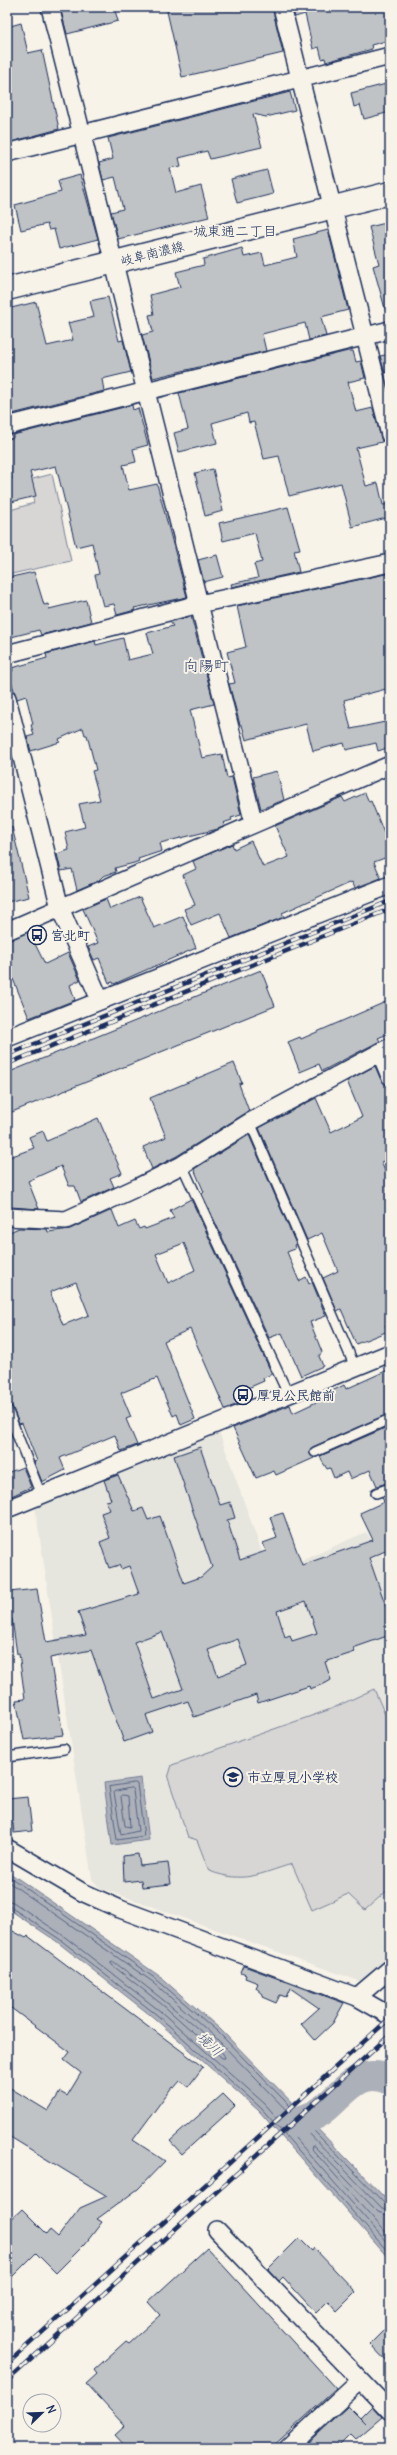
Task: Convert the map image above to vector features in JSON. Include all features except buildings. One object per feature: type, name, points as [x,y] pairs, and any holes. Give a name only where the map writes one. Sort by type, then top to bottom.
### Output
[{"type":"main road","name":"岐阜南濃線","points":[[7,289],[390,193]]},
{"type":"street","points":[[50,7],[254,824]]},
{"type":"street","points":[[282,7],[390,435]]},
{"type":"street","points":[[7,153],[390,56]]},
{"type":"street","points":[[7,426],[390,330]]},
{"type":"street","points":[[7,654],[199,604],[390,563]]},
{"type":"street","points":[[7,698],[60,908],[100,1000]]},
{"type":"street","points":[[7,931],[390,765]]},
{"type":"street","points":[[7,1038],[390,885]]},
{"type":"street","points":[[7,1217],[66,1220],[182,1165],[250,1122],[385,1050],[390,1076]]},
{"type":"street","points":[[7,1509],[390,1353]]},
{"type":"street","points":[[7,1848],[82,1892],[120,1910],[357,1997],[390,2016]]},
{"type":"street","points":[[357,1997],[390,1969]]},
{"type":"street","points":[[217,2230],[390,2411]]},
{"type":"street","points":[[288,2448],[360,2381]]},
{"type":"lane","points":[[250,1122],[355,1367]]},
{"type":"lane","points":[[182,1165],[288,1394]]},
{"type":"lane","points":[[7,1409],[41,1495]]},
{"type":"lane","points":[[316,1452],[390,1419]]},
{"type":"lane","points":[[376,1493],[390,1488]]},
{"type":"lane","points":[[7,1757],[64,1749]]},
{"type":"shaded area","points":[[52,474],[71,561],[7,575],[7,511],[34,503],[29,480]]},
{"type":"shaded area","name":"市立厚見小学校","points":[[218,1429],[270,1575],[366,1532],[390,1568],[390,1958],[362,1982],[100,1888],[92,1879],[35,1506]]},
{"type":"shaded area","points":[[374,1689],[390,1726],[390,1888],[365,1910],[348,1894],[312,1910],[292,1864],[260,1874],[242,1877],[232,1877],[209,1871],[197,1840],[188,1837],[168,1778],[172,1765],[331,1709]]},
{"type":"water","points":[[141,1778],[149,1840],[112,1845],[104,1783]]},
{"type":"water","name":"境川","points":[[7,1871],[158,1975],[220,2029],[390,2203],[390,2260],[259,2111],[154,2018],[56,1941],[7,1908]]},
{"type":"waterway","points":[[295,2123],[320,2112],[351,2084],[359,2079],[368,2076],[378,2076],[390,2080]]},
{"type":"railway","points":[[7,1055],[390,901]]},
{"type":"railway","points":[[7,1064],[390,909]]},
{"type":"railway","points":[[7,2364],[390,2018]]},
{"type":"railway","points":[[7,2381],[390,2035]]},
{"type":"place","name":"宮北町","points":[[37,935]]},
{"type":"place","name":"厚見公民館前","points":[[243,1395]]},
{"type":"place","name":"市立厚見小学校","points":[[233,1777]]},
{"type":"district","name":"城東通二丁目","points":[[235,231]]},
{"type":"district","name":"向陽町","points":[[206,666]]}]
